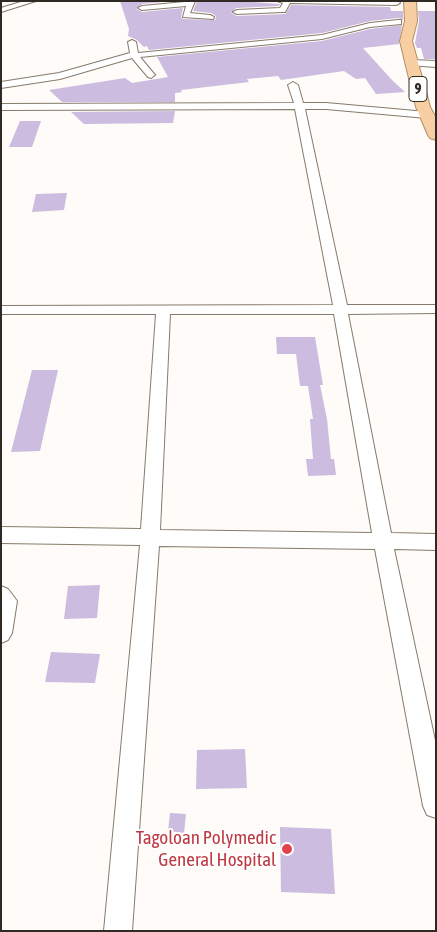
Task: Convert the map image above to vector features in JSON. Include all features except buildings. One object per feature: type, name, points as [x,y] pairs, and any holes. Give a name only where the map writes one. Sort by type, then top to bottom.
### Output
[{"type":"highway","name":"9","points":[[410,1],[411,21],[406,41],[411,63],[436,135]]},
{"type":"highway","name":"9","points":[[396,2],[398,34],[406,41]]},
{"type":"street","points":[[1,10],[33,1]]},
{"type":"street","points":[[280,1],[396,2]]},
{"type":"street","points":[[142,8],[191,2],[187,16],[210,17]]},
{"type":"street","points":[[237,12],[282,10],[288,2]]},
{"type":"street","points":[[1,86],[60,76],[134,55],[322,37],[370,25],[398,22]]},
{"type":"street","points":[[132,42],[134,55],[151,75]]},
{"type":"street","points":[[411,63],[436,64]]},
{"type":"street","points":[[293,85],[305,126],[341,309],[383,541],[436,806]]},
{"type":"street","points":[[1,108],[326,106],[428,109]]},
{"type":"street","points":[[1,310],[436,309]]},
{"type":"street","points":[[118,931],[150,537],[163,311]]},
{"type":"street","points":[[1,535],[436,542]]},
{"type":"street","points":[[1,595],[7,601],[1,633]]},
{"type":"place","name":"Tagoloan Polymedic General Hospital","points":[[287,849]]}]
